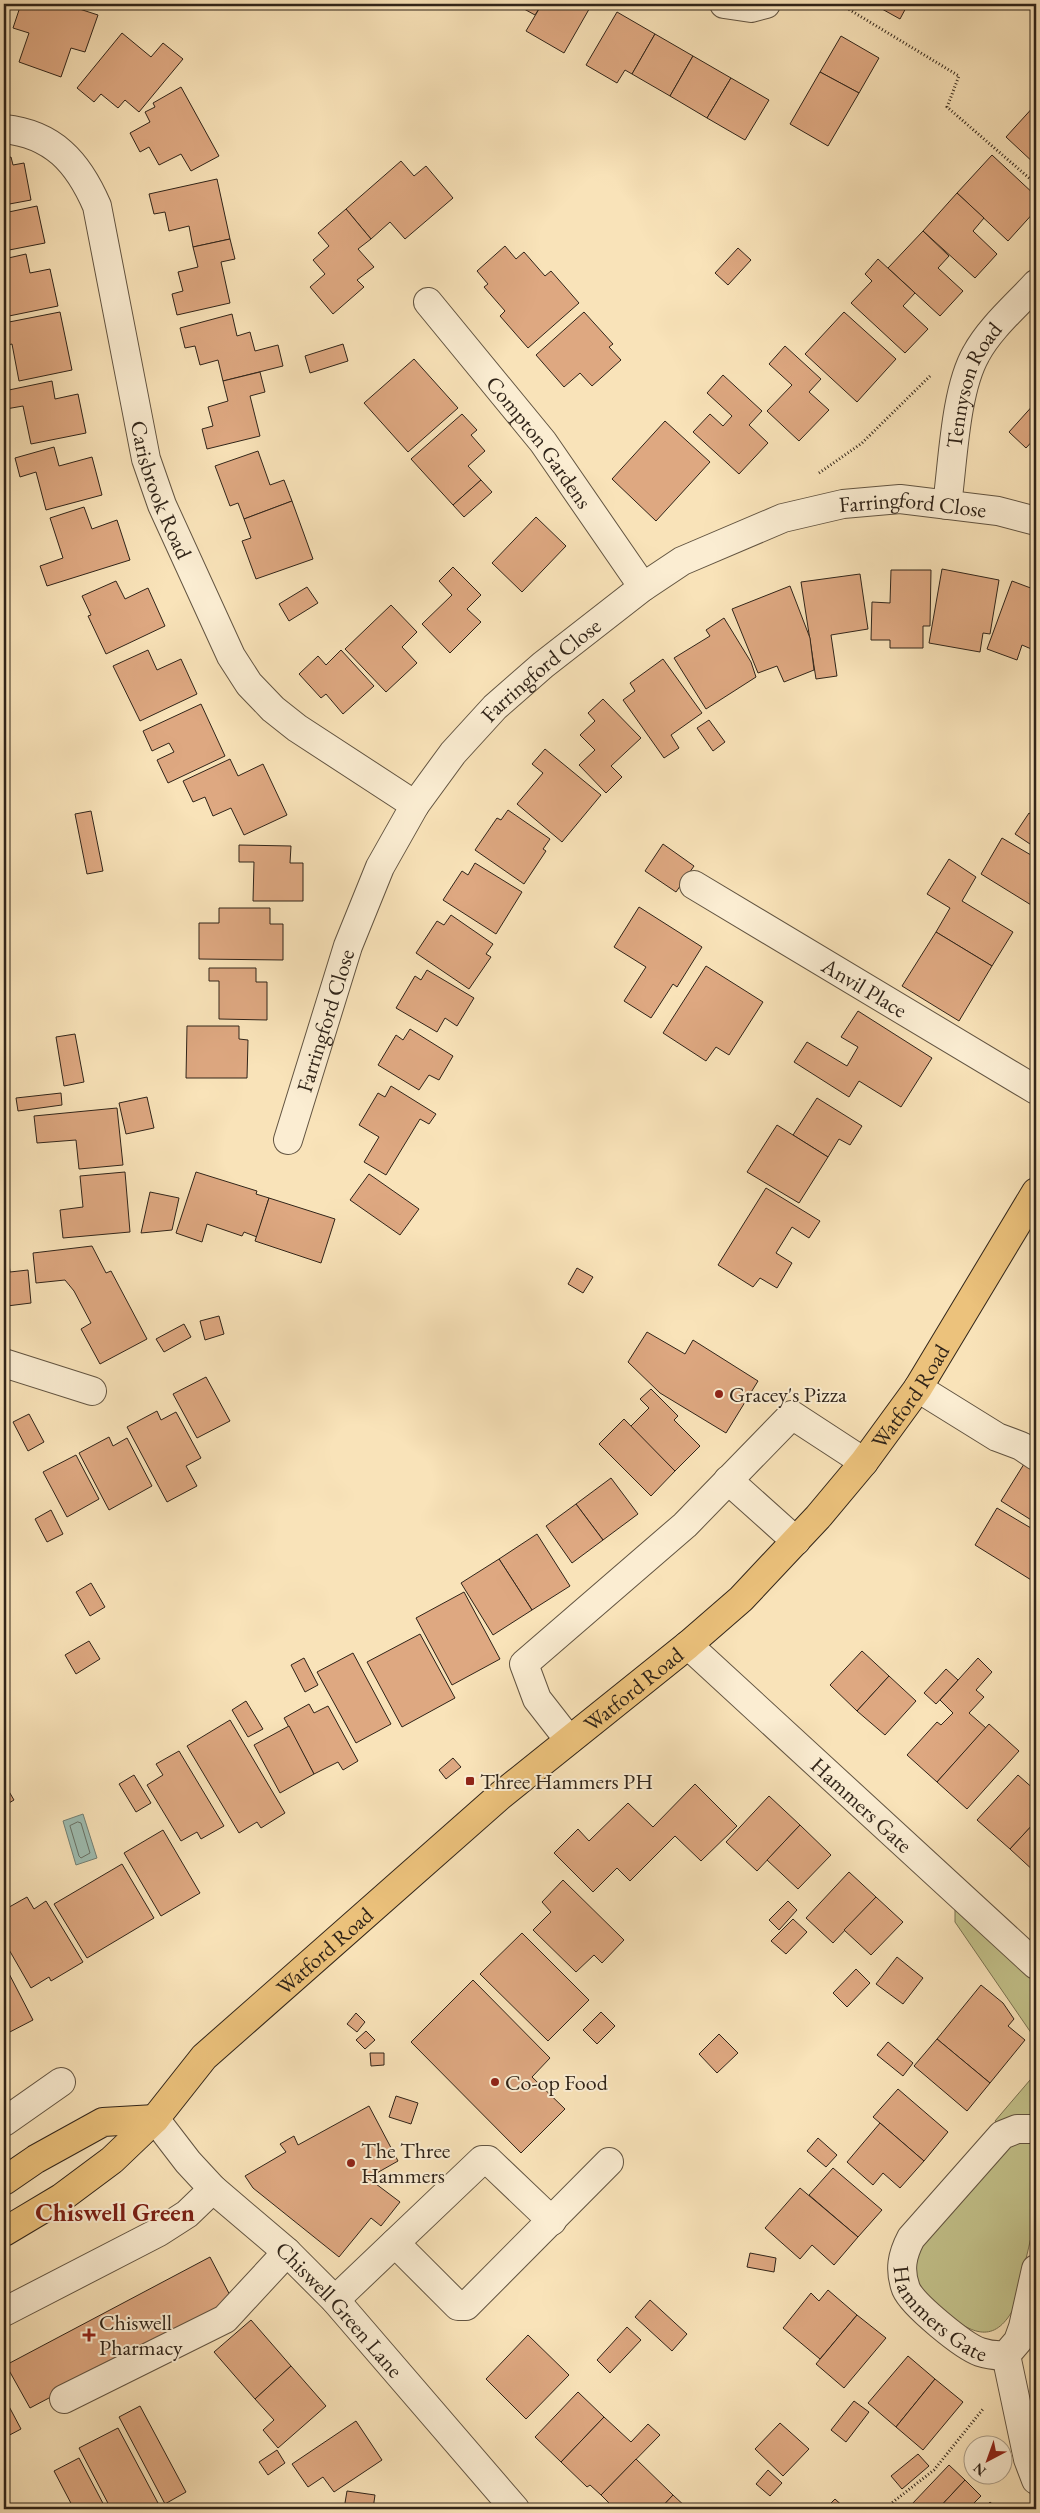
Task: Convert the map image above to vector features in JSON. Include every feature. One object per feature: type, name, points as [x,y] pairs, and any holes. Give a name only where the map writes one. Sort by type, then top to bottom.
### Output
[{"type":"main road","name":"Watford Road","points":[[4,2232],[61,2198],[112,2160],[155,2119],[204,2057],[501,1795],[688,1645],[741,1599],[796,1541],[864,1462],[918,1388],[1036,1192]]},
{"type":"main road","points":[[4,2181],[36,2158],[103,2122],[155,2119]]},
{"type":"street","points":[[724,4],[751,8],[766,4]]},
{"type":"street","name":"Carisbrook Road","points":[[4,129],[22,131],[61,150],[76,167],[91,191],[97,206],[146,459],[162,505],[231,656],[249,684],[273,709],[297,728],[415,805]]},
{"type":"street","name":"Tennyson Road","points":[[947,505],[962,396],[970,366],[985,340],[1036,284]]},
{"type":"street","name":"Compton Gardens","points":[[428,302],[543,442],[643,587]]},
{"type":"street","name":"Farringford Close","points":[[288,1140],[348,946],[380,867],[415,805],[454,753],[495,708],[543,665],[643,587],[682,561],[783,518],[843,504],[900,499],[998,511],[1036,521]]},
{"type":"street","name":"Anvil Place","points":[[694,885],[1036,1090]]},
{"type":"street","points":[[4,1363],[92,1392]]},
{"type":"street","points":[[918,1388],[997,1437],[1021,1446],[1036,1456]]},
{"type":"street","points":[[569,1740],[537,1699],[524,1664],[685,1525],[792,1414],[864,1462]]},
{"type":"street","points":[[728,1480],[796,1541]]},
{"type":"street","name":"Hammers Gate","points":[[688,1645],[1036,1964]]},
{"type":"street","points":[[4,2122],[61,2082]]},
{"type":"street","name":"Chiswell Green Lane","points":[[155,2119],[188,2162],[214,2189],[287,2252],[335,2300],[515,2509]]},
{"type":"street","name":"Hammers Gate","points":[[1036,2130],[1017,2129],[998,2139],[911,2238],[904,2252],[901,2264],[907,2292],[916,2302],[978,2351],[995,2356],[1006,2355],[1018,2341],[1036,2269]]},
{"type":"street","points":[[335,2300],[482,2160],[488,2160],[552,2221]]},
{"type":"street","points":[[395,2243],[458,2306],[466,2306],[609,2162]]},
{"type":"street","points":[[4,2312],[159,2232],[187,2214],[214,2189]]},
{"type":"street","points":[[64,2399],[225,2320],[287,2252]]},
{"type":"street","points":[[1006,2355],[1028,2459],[1036,2480]]},
{"type":"path","points":[[840,4],[959,76],[948,107],[1036,184]]},
{"type":"path","points":[[783,518],[812,478],[862,443],[944,362],[970,366]]},
{"type":"path","points":[[884,2509],[934,2470],[996,2394],[1014,2393]]},
{"type":"shaded area","points":[[955,1908],[1036,1983],[1036,2040],[955,1922]]},
{"type":"shaded area","points":[[1036,2073],[1036,2118],[998,2125],[995,2121]]},
{"type":"shaded area","points":[[1013,2138],[1036,2142],[1036,2216],[1015,2306],[1008,2318],[993,2331],[976,2331],[957,2321],[923,2295],[914,2275],[914,2254]]},
{"type":"water","points":[[83,1814],[97,1858],[76,1865],[63,1821]]},
{"type":"building","points":[[4,4],[7,4],[9,52],[4,53]]},
{"type":"building","points":[[21,4],[64,4],[98,15],[85,52],[71,48],[61,77],[19,62],[29,33],[13,28]]},
{"type":"building","points":[[515,4],[542,4],[535,15]]},
{"type":"building","points":[[542,4],[592,4],[564,53],[526,31]]},
{"type":"building","points":[[873,4],[908,4],[900,19]]},
{"type":"building","points":[[617,12],[655,34],[632,74],[625,70],[617,83],[586,65]]},
{"type":"building","points":[[122,33],[151,57],[163,43],[183,59],[139,112],[125,100],[118,108],[101,94],[94,102],[77,88]]},
{"type":"building","points":[[655,34],[693,56],[670,96],[632,74]]},
{"type":"building","points":[[841,36],[879,58],[859,93],[820,72]]},
{"type":"building","points":[[693,56],[731,78],[707,118],[670,96]]},
{"type":"building","points":[[820,72],[859,93],[828,146],[790,124]]},
{"type":"building","points":[[731,78],[769,100],[745,140],[707,118]]},
{"type":"building","points":[[181,87],[219,156],[191,171],[181,154],[159,165],[149,147],[140,152],[130,133],[150,122],[145,112],[155,107],[153,103]]},
{"type":"building","points":[[1036,104],[1036,165],[1006,137]]},
{"type":"building","points":[[992,155],[1036,196],[1036,210],[1008,241],[957,193]]},
{"type":"building","points":[[11,157],[13,165],[24,163],[31,200],[4,205],[4,159]]},
{"type":"building","points":[[401,161],[414,176],[426,166],[453,198],[405,239],[390,222],[371,239],[346,209]]},
{"type":"building","points":[[217,179],[230,239],[193,247],[189,226],[169,231],[165,212],[154,214],[149,194]]},
{"type":"building","points":[[957,193],[984,218],[973,231],[997,254],[975,278],[923,231]]},
{"type":"building","points":[[37,206],[45,243],[4,251],[4,213]]},
{"type":"building","points":[[346,209],[371,239],[358,249],[374,267],[357,280],[364,287],[333,314],[310,287],[325,274],[313,260],[329,246],[318,233]]},
{"type":"building","points":[[923,231],[949,256],[938,268],[963,291],[940,316],[888,268]]},
{"type":"building","points":[[230,239],[235,259],[221,262],[230,303],[177,315],[172,294],[183,291],[178,272],[198,267],[193,247]]},
{"type":"building","points":[[505,246],[516,259],[524,252],[545,276],[551,271],[579,303],[528,348],[500,316],[505,311],[484,287],[488,284],[477,271]]},
{"type":"building","points":[[738,248],[751,260],[728,285],[715,273]]},
{"type":"building","points":[[26,254],[30,273],[50,269],[58,306],[4,317],[4,259]]},
{"type":"building","points":[[878,259],[915,293],[903,306],[928,329],[905,353],[851,303],[872,281],[865,274]]},
{"type":"building","points":[[60,312],[72,370],[19,381],[12,344],[4,346],[4,323]]},
{"type":"building","points":[[584,312],[613,344],[609,347],[621,360],[592,386],[580,373],[564,387],[536,355]]},
{"type":"building","points":[[844,312],[896,359],[857,402],[805,354]]},
{"type":"building","points":[[232,314],[237,336],[250,332],[255,351],[278,345],[283,366],[223,381],[218,360],[200,365],[195,346],[185,348],[180,328]]},
{"type":"building","points":[[343,344],[348,361],[310,373],[305,356]]},
{"type":"building","points":[[785,346],[821,379],[809,392],[829,410],[799,441],[767,411],[792,385],[769,364]]},
{"type":"building","points":[[414,359],[458,408],[408,452],[364,403]]},
{"type":"building","points":[[260,372],[265,392],[250,396],[260,436],[207,449],[202,429],[213,426],[208,407],[228,401],[223,381]]},
{"type":"building","points":[[723,375],[762,411],[749,425],[768,443],[739,474],[693,432],[710,414],[723,426],[732,416],[707,393]]},
{"type":"building","points":[[52,381],[55,399],[78,394],[86,433],[31,444],[23,406],[6,409],[4,391]]},
{"type":"building","points":[[1036,402],[1036,437],[1026,448],[1009,432]]},
{"type":"building","points":[[462,414],[477,430],[471,435],[485,451],[468,466],[481,480],[453,505],[411,459]]},
{"type":"building","points":[[665,421],[710,462],[656,521],[612,479]]},
{"type":"building","points":[[54,447],[59,466],[92,457],[102,495],[46,510],[36,472],[20,477],[15,458]]},
{"type":"building","points":[[258,451],[270,485],[284,480],[292,501],[244,519],[238,503],[230,506],[215,466]]},
{"type":"building","points":[[481,480],[492,492],[464,517],[453,505]]},
{"type":"building","points":[[292,501],[313,559],[256,579],[242,541],[251,538],[244,519]]},
{"type":"building","points":[[84,507],[92,529],[117,520],[130,560],[47,586],[40,566],[63,558],[50,518]]},
{"type":"building","points":[[536,517],[566,546],[522,592],[492,563]]},
{"type":"building","points":[[453,567],[481,595],[467,609],[481,622],[450,653],[422,624],[452,595],[439,581]]},
{"type":"building","points":[[942,569],[999,580],[990,634],[983,633],[980,652],[929,643]]},
{"type":"building","points":[[891,570],[931,570],[930,626],[923,626],[923,648],[890,648],[890,640],[871,640],[872,602],[890,603]]},
{"type":"building","points":[[860,574],[868,629],[831,635],[837,676],[816,679],[801,582]]},
{"type":"building","points":[[116,581],[125,599],[148,588],[165,626],[106,654],[88,616],[91,615],[82,596]]},
{"type":"building","points":[[1012,581],[1036,590],[1036,651],[1022,645],[1017,660],[987,649]]},
{"type":"building","points":[[790,586],[810,638],[814,670],[784,682],[777,666],[758,673],[732,609]]},
{"type":"building","points":[[307,587],[318,603],[289,621],[279,604]]},
{"type":"building","points":[[391,605],[417,632],[402,647],[417,663],[386,692],[345,649]]},
{"type":"building","points":[[724,618],[751,662],[756,677],[706,709],[674,658],[710,636],[706,630]]},
{"type":"building","points":[[148,650],[157,670],[181,659],[197,694],[140,721],[113,666]]},
{"type":"building","points":[[341,650],[374,686],[343,714],[326,694],[321,698],[299,674],[318,656],[326,665]]},
{"type":"building","points":[[663,659],[702,713],[671,735],[679,748],[664,758],[623,700],[635,691],[630,683]]},
{"type":"building","points":[[603,699],[641,738],[611,766],[622,777],[606,793],[579,765],[595,750],[580,735],[595,721],[588,713]]},
{"type":"building","points":[[201,704],[225,756],[168,783],[157,760],[174,752],[169,743],[152,751],[143,731]]},
{"type":"building","points":[[709,720],[725,742],[713,751],[697,728]]},
{"type":"building","points":[[545,749],[601,795],[562,842],[517,804],[543,773],[532,764]]},
{"type":"building","points":[[230,759],[238,776],[263,764],[287,815],[244,835],[231,808],[213,816],[205,797],[193,802],[183,781]]},
{"type":"building","points":[[508,810],[550,839],[543,849],[546,851],[524,884],[475,850],[497,818],[501,820]]},
{"type":"building","points":[[91,811],[103,871],[87,874],[75,814]]},
{"type":"building","points":[[1029,813],[1036,817],[1036,848],[1015,834]]},
{"type":"building","points":[[1002,838],[1036,858],[1036,908],[981,874]]},
{"type":"building","points":[[663,844],[694,866],[676,892],[645,871]]},
{"type":"building","points":[[239,845],[291,846],[290,863],[303,863],[303,901],[253,901],[254,862],[239,862]]},
{"type":"building","points":[[949,859],[976,877],[962,901],[1013,932],[992,966],[936,932],[950,908],[927,894]]},
{"type":"building","points":[[475,863],[522,892],[496,934],[443,900],[462,871],[468,875]]},
{"type":"building","points":[[639,907],[702,947],[677,987],[673,984],[651,1018],[624,1001],[646,967],[614,947]]},
{"type":"building","points":[[219,908],[270,908],[270,924],[283,924],[283,960],[199,959],[199,923],[219,923]]},
{"type":"building","points":[[451,915],[493,944],[486,954],[491,957],[469,989],[416,953],[437,921],[444,925]]},
{"type":"building","points":[[936,932],[992,966],[959,1021],[902,986]]},
{"type":"building","points":[[706,966],[763,1002],[729,1055],[716,1047],[706,1061],[663,1033]]},
{"type":"building","points":[[209,968],[256,968],[256,982],[267,982],[267,1020],[219,1019],[219,981],[209,981]]},
{"type":"building","points":[[427,970],[474,998],[457,1026],[445,1018],[437,1032],[396,1008],[415,976],[421,980]]},
{"type":"building","points":[[858,1011],[932,1058],[901,1107],[859,1081],[849,1097],[794,1062],[807,1042],[847,1066],[858,1047],[841,1037]]},
{"type":"building","points":[[187,1026],[239,1026],[239,1039],[248,1040],[247,1078],[186,1078]]},
{"type":"building","points":[[410,1029],[453,1056],[439,1080],[429,1075],[419,1090],[378,1065],[396,1035],[403,1040]]},
{"type":"building","points":[[75,1034],[84,1082],[64,1086],[56,1037]]},
{"type":"building","points":[[391,1086],[436,1114],[429,1124],[420,1119],[386,1175],[364,1162],[379,1137],[359,1125],[378,1093],[385,1097]]},
{"type":"building","points":[[61,1093],[62,1105],[18,1111],[16,1098]]},
{"type":"building","points":[[147,1097],[154,1128],[126,1134],[119,1103]]},
{"type":"building","points":[[817,1098],[862,1126],[850,1145],[839,1139],[828,1157],[793,1135]]},
{"type":"building","points":[[117,1108],[123,1165],[79,1169],[76,1140],[37,1143],[34,1116]]},
{"type":"building","points":[[777,1125],[828,1157],[799,1203],[747,1172]]},
{"type":"building","points":[[125,1172],[130,1232],[63,1238],[60,1210],[83,1207],[80,1176]]},
{"type":"building","points":[[196,1172],[257,1191],[256,1194],[269,1198],[257,1237],[244,1232],[242,1236],[207,1224],[202,1242],[176,1233]]},
{"type":"building","points":[[369,1174],[419,1209],[400,1235],[350,1200]]},
{"type":"building","points":[[766,1188],[820,1221],[809,1238],[792,1227],[776,1253],[792,1263],[777,1288],[760,1278],[753,1287],[718,1265]]},
{"type":"building","points":[[150,1192],[179,1198],[172,1230],[141,1233]]},
{"type":"building","points":[[269,1198],[335,1219],[321,1263],[255,1241]]},
{"type":"building","points":[[92,1246],[106,1273],[111,1271],[147,1339],[100,1364],[81,1329],[91,1323],[74,1291],[65,1280],[36,1283],[33,1253]]},
{"type":"building","points":[[8,1256],[10,1272],[28,1270],[31,1303],[7,1306],[7,1301],[4,1301],[4,1257]]},
{"type":"building","points":[[577,1268],[593,1277],[583,1293],[568,1284]]},
{"type":"building","points":[[219,1316],[224,1334],[205,1340],[200,1321]]},
{"type":"building","points":[[184,1324],[191,1337],[164,1352],[156,1339]]},
{"type":"building","points":[[647,1332],[685,1354],[693,1340],[758,1381],[726,1433],[660,1393],[628,1362]]},
{"type":"building","points":[[206,1377],[230,1421],[197,1438],[173,1394]]},
{"type":"building","points":[[651,1389],[678,1416],[674,1420],[700,1446],[675,1471],[630,1427],[649,1408],[640,1399]]},
{"type":"building","points":[[157,1411],[161,1420],[176,1412],[201,1458],[186,1466],[197,1486],[167,1502],[127,1427]]},
{"type":"building","points":[[29,1414],[44,1442],[28,1451],[13,1422]]},
{"type":"building","points":[[624,1419],[675,1471],[651,1496],[599,1444]]},
{"type":"building","points":[[109,1437],[113,1446],[127,1438],[152,1486],[109,1510],[79,1453]]},
{"type":"building","points":[[76,1455],[99,1499],[67,1517],[43,1472]]},
{"type":"building","points":[[1024,1464],[1036,1472],[1036,1523],[1001,1501]]},
{"type":"building","points":[[611,1478],[638,1514],[603,1540],[576,1504]]},
{"type":"building","points":[[576,1504],[603,1540],[572,1563],[546,1526]]},
{"type":"building","points":[[997,1508],[1036,1531],[1036,1583],[975,1545]]},
{"type":"building","points":[[51,1510],[63,1534],[47,1542],[35,1519]]},
{"type":"building","points":[[537,1534],[570,1586],[532,1610],[499,1559]]},
{"type":"building","points":[[499,1559],[532,1610],[493,1635],[461,1583]]},
{"type":"building","points":[[91,1583],[105,1607],[90,1616],[76,1592]]},
{"type":"building","points":[[464,1592],[500,1659],[452,1685],[416,1618]]},
{"type":"building","points":[[420,1634],[455,1698],[402,1727],[367,1662]]},
{"type":"building","points":[[89,1641],[100,1659],[76,1674],[65,1655]]},
{"type":"building","points":[[862,1651],[889,1676],[857,1711],[830,1685]]},
{"type":"building","points":[[353,1653],[391,1724],[356,1743],[317,1672]]},
{"type":"building","points":[[304,1658],[318,1685],[305,1692],[291,1665]]},
{"type":"building","points":[[978,1658],[992,1672],[976,1690],[984,1697],[969,1713],[986,1728],[937,1782],[907,1755],[937,1722],[941,1725],[953,1713],[940,1700]]},
{"type":"building","points":[[946,1669],[958,1680],[936,1704],[924,1693]]},
{"type":"building","points":[[889,1676],[916,1701],[885,1735],[857,1711]]},
{"type":"building","points":[[246,1701],[263,1729],[248,1737],[232,1710]]},
{"type":"building","points":[[309,1704],[314,1713],[328,1706],[358,1761],[343,1770],[338,1762],[314,1774],[284,1718]]},
{"type":"building","points":[[230,1720],[285,1813],[261,1828],[257,1822],[239,1833],[187,1746]]},
{"type":"building","points":[[989,1724],[1019,1751],[967,1809],[937,1782]]},
{"type":"building","points":[[289,1726],[314,1774],[280,1793],[254,1745]]},
{"type":"building","points":[[179,1751],[224,1826],[201,1839],[197,1832],[181,1841],[147,1785],[163,1775],[156,1764]]},
{"type":"building","points":[[453,1758],[461,1767],[446,1779],[439,1770]]},
{"type":"building","points":[[134,1775],[151,1803],[136,1812],[119,1784]]},
{"type":"building","points":[[1018,1775],[1036,1791],[1036,1821],[1010,1849],[977,1820]]},
{"type":"building","points":[[4,1783],[14,1800],[4,1806]]},
{"type":"building","points":[[695,1784],[737,1826],[701,1861],[675,1836],[630,1881],[617,1868],[593,1892],[554,1853],[578,1829],[589,1841],[628,1803],[653,1827]]},
{"type":"building","points":[[769,1796],[800,1825],[757,1871],[726,1842]]},
{"type":"building","points":[[1036,1821],[1036,1873],[1010,1849]]},
{"type":"building","points":[[800,1825],[831,1855],[798,1889],[767,1860]]},
{"type":"building","points":[[163,1830],[200,1893],[161,1916],[124,1853]]},
{"type":"building","points":[[122,1864],[154,1918],[87,1958],[54,1904]]},
{"type":"building","points":[[849,1872],[876,1897],[833,1943],[806,1918]]},
{"type":"building","points":[[563,1880],[624,1940],[602,1963],[594,1955],[576,1972],[533,1930],[551,1912],[542,1902]]},
{"type":"building","points":[[27,1897],[34,1909],[46,1901],[83,1962],[51,1981],[49,1977],[31,1988],[4,1941],[4,1910]]},
{"type":"building","points":[[876,1897],[903,1922],[871,1955],[844,1930]]},
{"type":"building","points":[[788,1901],[797,1910],[779,1930],[769,1920]]},
{"type":"building","points":[[793,1919],[807,1932],[786,1954],[771,1941]]},
{"type":"building","points":[[522,1933],[589,2000],[548,2041],[480,1974]]},
{"type":"building","points":[[897,1957],[923,1978],[903,2004],[876,1984]]},
{"type":"building","points":[[4,1964],[33,2020],[4,2035]]},
{"type":"building","points":[[856,1969],[870,1983],[847,2007],[833,1993]]},
{"type":"building","points":[[473,1980],[550,2058],[532,2077],[565,2109],[521,2153],[411,2042]]},
{"type":"building","points":[[981,1985],[1003,2003],[1014,2019],[1008,2026],[1025,2040],[990,2083],[937,2039]]},
{"type":"building","points":[[601,2012],[615,2026],[597,2044],[583,2030]]},
{"type":"building","points":[[356,2013],[365,2022],[357,2032],[347,2024]]},
{"type":"building","points":[[366,2031],[375,2040],[365,2049],[356,2040]]},
{"type":"building","points":[[719,2034],[738,2053],[717,2073],[699,2054]]},
{"type":"building","points":[[937,2039],[990,2083],[967,2111],[914,2066]]},
{"type":"building","points":[[888,2042],[913,2063],[903,2076],[877,2055]]},
{"type":"building","points":[[370,2053],[384,2053],[384,2065],[371,2066]]},
{"type":"building","points":[[898,2089],[948,2132],[924,2161],[873,2117]]},
{"type":"building","points":[[396,2096],[418,2103],[411,2124],[389,2117]]},
{"type":"building","points":[[369,2106],[398,2161],[368,2178],[400,2202],[381,2226],[371,2218],[339,2257],[253,2188],[245,2176],[286,2152],[280,2144],[294,2136],[298,2145]]},
{"type":"building","points":[[880,2123],[924,2161],[900,2188],[883,2173],[873,2185],[847,2162]]},
{"type":"building","points":[[818,2138],[837,2155],[826,2167],[807,2151]]},
{"type":"building","points":[[833,2168],[882,2210],[858,2237],[809,2195]]},
{"type":"building","points":[[800,2188],[858,2237],[834,2265],[812,2245],[800,2259],[765,2228]]},
{"type":"building","points":[[750,2253],[776,2258],[774,2272],[747,2267]]},
{"type":"building","points":[[210,2257],[233,2301],[30,2408],[6,2365]]},
{"type":"building","points":[[828,2290],[857,2315],[820,2359],[783,2328],[811,2293],[819,2301]]},
{"type":"building","points":[[650,2300],[687,2334],[672,2351],[635,2317]]},
{"type":"building","points":[[857,2315],[886,2338],[844,2388],[816,2364]]},
{"type":"building","points":[[251,2320],[291,2366],[255,2399],[214,2352]]},
{"type":"building","points":[[627,2327],[641,2340],[610,2373],[597,2360]]},
{"type":"building","points":[[528,2335],[569,2375],[526,2419],[486,2379]]},
{"type":"building","points":[[908,2356],[935,2379],[896,2427],[868,2403]]},
{"type":"building","points":[[291,2366],[326,2406],[278,2448],[263,2430],[274,2420],[255,2399]]},
{"type":"building","points":[[935,2379],[963,2402],[923,2450],[896,2427]]},
{"type":"building","points":[[578,2392],[604,2417],[561,2462],[535,2437]]},
{"type":"building","points":[[4,2397],[21,2429],[4,2438]]},
{"type":"building","points":[[854,2401],[869,2412],[846,2442],[831,2430]]},
{"type":"building","points":[[140,2406],[186,2492],[165,2504],[119,2417]]},
{"type":"building","points":[[604,2417],[631,2442],[648,2424],[660,2435],[601,2495],[590,2485],[587,2487],[561,2462]]},
{"type":"building","points":[[356,2421],[382,2460],[334,2492],[323,2477],[308,2487],[292,2464]]},
{"type":"building","points":[[780,2423],[809,2449],[783,2476],[755,2449]]},
{"type":"building","points":[[118,2428],[158,2503],[146,2509],[111,2509],[79,2448]]},
{"type":"building","points":[[277,2450],[285,2463],[268,2475],[259,2462]]},
{"type":"building","points":[[918,2454],[929,2466],[902,2489],[891,2476]]},
{"type":"building","points":[[79,2458],[106,2509],[74,2509],[54,2471]]},
{"type":"building","points":[[636,2459],[673,2495],[660,2509],[606,2509],[610,2504],[601,2495]]},
{"type":"building","points":[[949,2465],[962,2477],[962,2483],[938,2509],[918,2509],[912,2504]]},
{"type":"building","points":[[768,2470],[782,2483],[770,2496],[756,2484]]},
{"type":"building","points":[[962,2483],[962,2486],[971,2486],[981,2496],[968,2509],[938,2509]]},
{"type":"building","points":[[347,2491],[375,2495],[373,2509],[344,2509]]},
{"type":"building","points":[[673,2495],[688,2509],[660,2509]]},
{"type":"building","points":[[835,2499],[846,2509],[825,2509]]},
{"type":"building","points":[[990,2502],[998,2509],[984,2509]]},
{"type":"place","name":"Gracey's Pizza","points":[[719,1394]]},
{"type":"place","name":"Three Hammers PH","points":[[470,1781]]},
{"type":"place","name":"Co-op Food","points":[[495,2082]]},
{"type":"place","name":"The Three Hammers","points":[[351,2163]]},
{"type":"place","name":"Chiswell Pharmacy","points":[[89,2335]]},
{"type":"district","name":"Chiswell Green","points":[[115,2212]]}]
